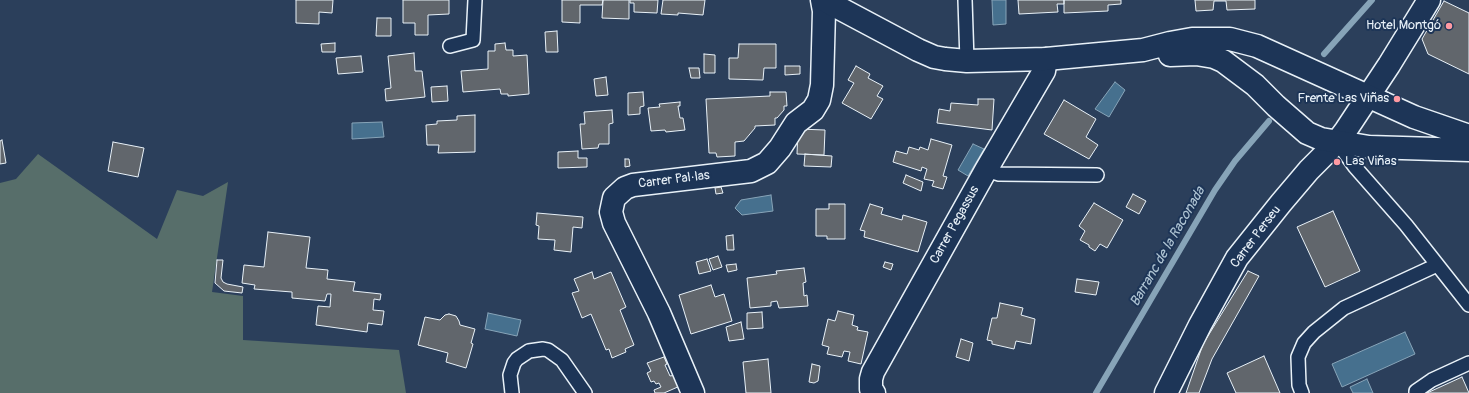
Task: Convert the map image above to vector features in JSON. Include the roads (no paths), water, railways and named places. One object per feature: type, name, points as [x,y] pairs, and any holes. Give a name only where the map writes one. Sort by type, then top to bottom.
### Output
[{"type":"street","points":[[823,0],[918,50],[934,57],[945,59],[967,61],[1046,59],[1143,50],[1192,39],[1230,39],[1257,46],[1414,117],[1469,136]]},
{"type":"street","name":"Carrer Pal·las","points":[[693,393],[659,313],[614,223],[611,212],[614,198],[625,188],[633,185],[751,171],[767,163],[780,148],[796,123],[813,110],[819,100],[822,85],[823,0]]},
{"type":"street","name":"Carrer Perseu","points":[[1166,393],[1200,325],[1237,258],[1309,170],[1337,142],[1389,65],[1430,0]]},
{"type":"street","points":[[1143,50],[1171,55],[1196,54],[1214,57],[1223,61],[1255,85],[1307,133],[1321,139],[1369,147],[1469,150]]},
{"type":"street","name":"Carrer Pegassus","points":[[874,393],[871,389],[873,372],[986,170],[1044,71],[1046,59]]},
{"type":"lane","points":[[450,46],[473,40],[476,0]]},
{"type":"lane","points":[[965,0],[967,61]]},
{"type":"lane","points":[[1337,142],[1355,167],[1406,226],[1469,305]]},
{"type":"lane","points":[[986,170],[999,174],[1097,175]]},
{"type":"lane","points":[[1302,393],[1299,385],[1298,357],[1304,343],[1314,332],[1344,308],[1437,265]]},
{"type":"lane","points":[[512,393],[510,375],[514,363],[517,359],[529,351],[543,349],[548,350],[562,360],[585,393]]},
{"type":"lane","points":[[1416,393],[1416,391],[1432,380],[1469,363]]},
{"type":"water","points":[[992,0],[1006,0],[1006,24],[993,25]]},
{"type":"water","points":[[1115,82],[1125,90],[1109,117],[1095,109]]},
{"type":"water","points":[[382,122],[384,137],[352,139],[352,123]]},
{"type":"water","points":[[973,144],[984,149],[968,176],[958,170]]},
{"type":"water","points":[[771,195],[773,211],[742,215],[735,208],[741,200]]},
{"type":"water","points":[[488,313],[521,320],[517,336],[485,329]]},
{"type":"water","points":[[1405,332],[1415,354],[1342,387],[1332,364]]},
{"type":"water","points":[[1367,379],[1373,393],[1353,393],[1350,387]]},
{"type":"waterway","name":"Barranc de la Raconada","points":[[1324,54],[1372,0]]},
{"type":"waterway","name":"Barranc de la Raconada","points":[[1096,393],[1215,190],[1235,161],[1269,121]]},
{"type":"place","name":"Hotel Montgó","points":[[1449,26]]},
{"type":"place","name":"Frente Las Viñas","points":[[1397,99]]},
{"type":"place","name":"Las Viñas","points":[[1337,162]]}]
